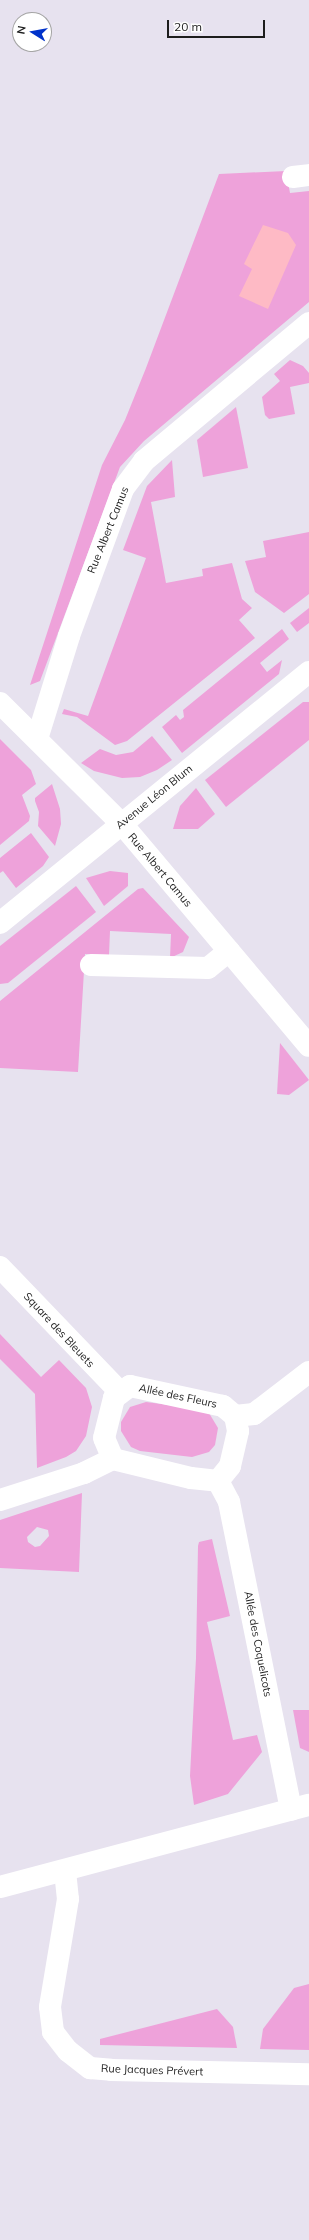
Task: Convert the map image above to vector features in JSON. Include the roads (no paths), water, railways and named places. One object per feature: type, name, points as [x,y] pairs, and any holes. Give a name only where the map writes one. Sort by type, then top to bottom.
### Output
[{"type":"street","name":"Rue Albert Camus","points":[[37,740],[68,636],[122,489],[144,461],[309,323]]},
{"type":"street","name":"Avenue Léon Blum","points":[[0,923],[309,672]]},
{"type":"street","name":"Rue Albert Camus","points":[[0,703],[122,824],[309,1046]]},
{"type":"street","points":[[91,965],[208,968],[229,951]]},
{"type":"street","name":"Square des Bleuets","points":[[0,1267],[120,1392]]},
{"type":"street","points":[[0,1500],[84,1473],[113,1459],[192,1478],[218,1481],[230,1466],[238,1431],[235,1416],[254,1414],[309,1372]]},
{"type":"street","name":"Allée des Fleurs","points":[[120,1392],[130,1386],[223,1406],[235,1416]]},
{"type":"street","points":[[113,1459],[104,1438],[114,1398],[120,1392]]},
{"type":"street","name":"Allée des Coquelicots","points":[[218,1481],[229,1502],[300,1808]]},
{"type":"street","points":[[0,1887],[300,1808]]},
{"type":"street","name":"Rue Jacques Prévert","points":[[65,1871],[68,1899],[50,2007],[53,2032],[68,2051],[90,2068],[111,2070],[309,2074]]}]
